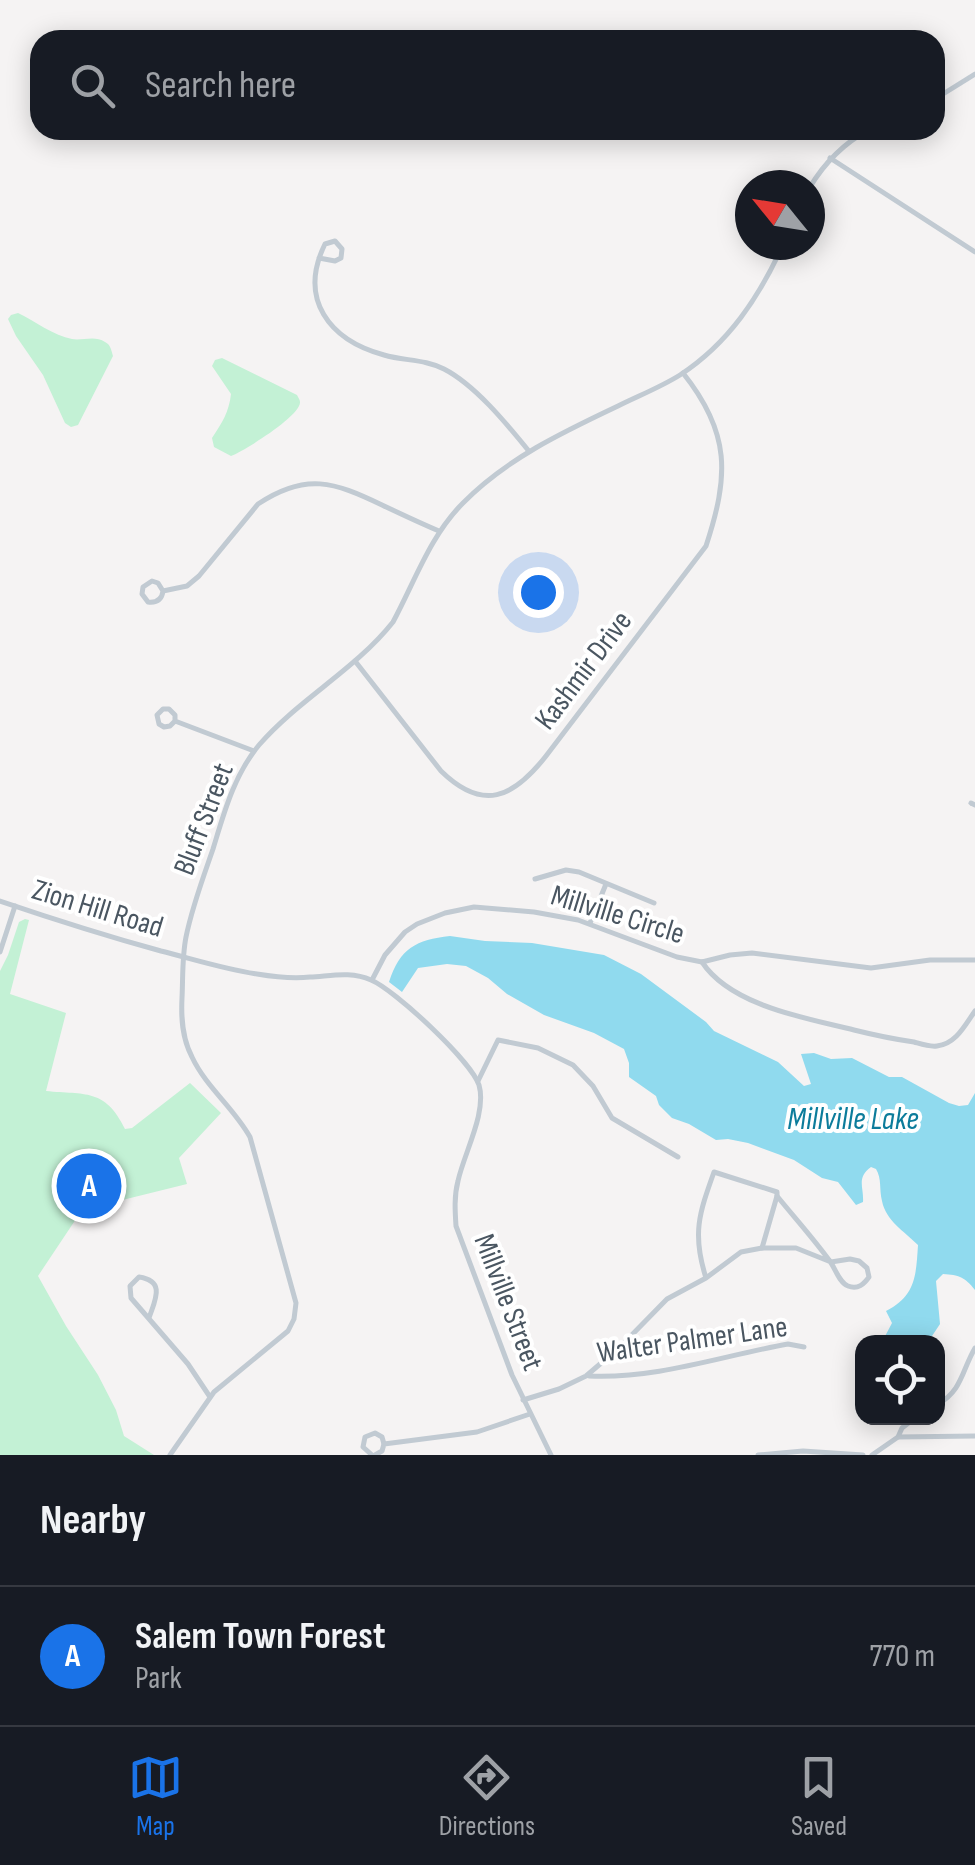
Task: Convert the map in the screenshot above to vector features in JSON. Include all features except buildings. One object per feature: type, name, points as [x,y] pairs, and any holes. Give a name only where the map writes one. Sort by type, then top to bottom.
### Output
[{"type":"street","points":[[945,93],[975,74]]},
{"type":"street","points":[[822,170],[850,140]]},
{"type":"street","points":[[830,158],[975,252]]},
{"type":"street","points":[[319,258],[335,261],[342,248],[338,243],[328,242],[323,247],[319,258],[315,272],[314,288],[320,311],[330,323],[374,352],[446,370],[470,388],[528,451]]},
{"type":"street","name":"Bluff Street","points":[[170,1455],[210,1397],[288,1331],[296,1303],[250,1138],[192,1058],[181,1013],[191,916],[240,774],[254,751],[290,713],[355,662],[394,622],[439,531],[479,487],[528,451],[683,373],[743,317],[776,260]]},
{"type":"street","name":"Kashmir Drive","points":[[355,662],[457,786],[470,793],[492,795],[520,784],[546,756],[706,546],[723,481],[720,444],[711,416],[683,373]]},
{"type":"street","points":[[163,591],[188,586],[258,504],[298,486],[336,485],[439,531]]},
{"type":"street","points":[[152,581],[161,585],[163,591],[156,602],[148,602],[142,594],[143,587],[152,581]]},
{"type":"street","points":[[175,722],[254,751]]},
{"type":"street","points":[[536,879],[566,870],[654,903]]},
{"type":"street","points":[[590,923],[606,884]]},
{"type":"street","name":"Zion Hill Road","points":[[0,901],[184,957]]},
{"type":"street","points":[[0,952],[15,906]]},
{"type":"street","name":"Millville Circle","points":[[372,980],[385,955],[405,932],[459,908],[534,912],[590,923],[666,953],[702,962],[752,953],[871,968],[930,960],[975,960]]},
{"type":"street","points":[[184,957],[286,978],[350,974],[372,980],[411,1009],[478,1081],[498,1040],[538,1048],[573,1065],[593,1086],[612,1118],[678,1158]]},
{"type":"street","name":"Millville Circle","points":[[702,962],[722,982],[782,1013],[892,1039],[938,1046],[952,1041],[975,1011]]},
{"type":"street","name":"Millville Street","points":[[478,1081],[480,1110],[458,1182],[456,1226],[523,1400],[551,1455]]},
{"type":"street","points":[[706,1278],[697,1240],[698,1226],[714,1172],[778,1192],[762,1248]]},
{"type":"street","points":[[523,1400],[586,1376],[667,1299],[706,1278],[741,1252],[796,1248],[832,1262],[860,1261],[869,1277],[866,1282],[848,1286],[842,1281],[832,1262],[777,1196]]},
{"type":"street","points":[[149,1318],[156,1285],[139,1277],[133,1280],[131,1298],[188,1364],[210,1397]]},
{"type":"street","name":"Walter Palmer Lane","points":[[586,1376],[662,1372],[769,1347],[804,1346]]},
{"type":"street","points":[[945,1399],[957,1390],[975,1348]]},
{"type":"street","points":[[384,1444],[477,1432],[530,1414]]},
{"type":"street","points":[[872,1455],[898,1436],[906,1425]]},
{"type":"street","points":[[372,1433],[379,1434],[384,1444],[373,1455],[363,1447],[365,1437],[372,1433]]},
{"type":"street","points":[[898,1436],[975,1436]]},
{"type":"street","points":[[758,1455],[802,1451],[863,1455]]},
{"type":"green space","points":[[18,313],[51,332],[76,339],[97,339],[110,346],[113,356],[78,425],[71,427],[65,423],[43,375],[16,336],[8,319]]},
{"type":"green space","points":[[222,358],[297,395],[300,402],[282,424],[231,456],[214,447],[212,438],[231,394],[212,366]]},
{"type":"green space","points":[[29,920],[10,994],[66,1013],[46,1091],[93,1096],[110,1106],[125,1129],[132,1128],[190,1083],[221,1113],[179,1158],[187,1184],[82,1210],[38,1276],[98,1375],[124,1436],[154,1455],[0,1455],[0,971],[19,922]]},
{"type":"water","name":"Millville Lake","points":[[450,936],[532,943],[604,955],[641,974],[714,1031],[778,1062],[804,1086],[811,1084],[801,1054],[814,1053],[831,1059],[852,1058],[889,1077],[902,1077],[959,1106],[968,1105],[975,1093],[975,1290],[961,1278],[943,1274],[936,1281],[940,1324],[933,1335],[886,1335],[892,1323],[886,1311],[909,1291],[918,1245],[887,1214],[876,1169],[871,1167],[864,1175],[863,1202],[856,1205],[838,1182],[822,1178],[794,1160],[748,1143],[716,1140],[672,1118],[656,1096],[629,1077],[624,1049],[544,1015],[466,966],[418,968],[402,992],[389,982],[398,961],[411,948]]},
{"type":"place","name":"Salem Town Forest","points":[[89,1186]]}]
